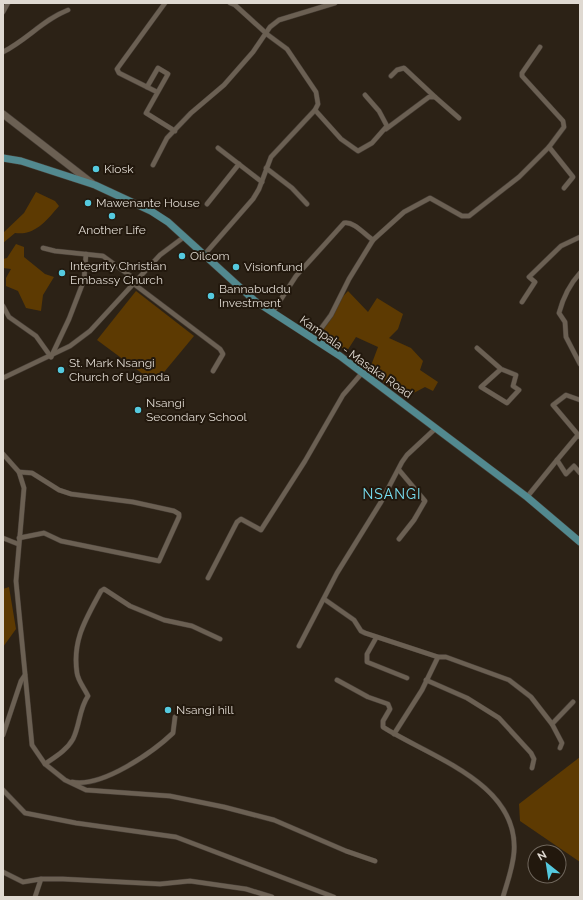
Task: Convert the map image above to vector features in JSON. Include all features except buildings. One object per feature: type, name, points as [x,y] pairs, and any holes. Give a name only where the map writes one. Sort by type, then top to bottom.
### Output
[{"type":"main road","points":[[3,114],[95,185]]},
{"type":"main road","name":"Kampala - Masaka Road","points":[[3,158],[21,161],[95,185],[151,211],[168,222],[255,301],[314,338],[362,373],[527,496],[580,542]]},
{"type":"street","points":[[3,12],[8,3]]},
{"type":"street","points":[[157,92],[119,73],[118,69],[164,3]]},
{"type":"street","points":[[204,255],[253,199],[272,157],[285,140],[315,110],[318,104],[318,99],[299,65],[288,49],[268,35],[266,31],[235,4],[230,3]]},
{"type":"street","points":[[152,165],[167,138],[191,113],[224,86],[253,52],[266,31],[280,20],[335,3]]},
{"type":"street","points":[[3,52],[34,32],[48,20],[68,10]]},
{"type":"street","points":[[314,338],[331,315],[349,279],[373,240],[404,212],[430,198],[462,216],[473,214],[519,177],[549,147],[564,127],[563,121],[522,76],[540,46]]},
{"type":"street","points":[[147,87],[158,68],[168,74],[146,113],[174,131]]},
{"type":"street","points":[[391,76],[397,70],[404,68],[459,118]]},
{"type":"street","points":[[365,95],[379,111],[386,124],[386,128]]},
{"type":"street","points":[[315,110],[341,139],[358,151],[372,143],[386,128],[429,97],[435,97]]},
{"type":"street","points":[[549,147],[573,177],[564,188]]},
{"type":"street","points":[[218,148],[262,182]]},
{"type":"street","points":[[207,204],[239,164]]},
{"type":"street","points":[[266,168],[292,188],[306,204]]},
{"type":"street","points":[[272,312],[296,276],[344,223],[348,222],[355,226],[373,240]]},
{"type":"street","points":[[3,378],[51,357],[70,346],[90,331],[160,255],[184,237]]},
{"type":"street","points":[[522,302],[535,282],[528,277],[561,246],[580,237]]},
{"type":"street","points":[[43,248],[55,251],[103,256],[220,349],[223,354],[213,371]]},
{"type":"street","points":[[51,357],[69,319],[84,280],[86,254]]},
{"type":"street","points":[[580,272],[572,282],[566,294],[560,313],[565,322],[566,337],[580,364]]},
{"type":"street","points":[[3,306],[10,317],[36,336],[51,357]]},
{"type":"street","points":[[477,348],[501,369],[516,375],[513,386],[519,390],[507,403],[481,387],[501,369]]},
{"type":"street","points":[[208,578],[237,522],[240,519],[261,530],[305,461],[343,395],[362,373]]},
{"type":"street","points":[[527,496],[579,436],[553,405],[566,395],[580,400]]},
{"type":"street","points":[[299,646],[357,539],[399,470],[406,455],[436,428]]},
{"type":"street","points":[[3,454],[19,472],[24,488],[18,544],[16,582],[32,745],[45,764],[65,780],[86,790],[191,799],[260,816],[375,861]]},
{"type":"street","points":[[557,460],[566,474],[574,466],[580,473]]},
{"type":"street","points":[[399,470],[425,501],[414,520],[399,539]]},
{"type":"street","points":[[19,472],[32,473],[59,490],[70,494],[133,502],[174,511],[179,514],[159,561],[61,541],[44,533],[19,538]]},
{"type":"street","points":[[3,538],[18,544]]},
{"type":"street","points":[[45,764],[64,750],[72,740],[83,703],[88,696],[77,675],[76,654],[79,631],[100,591],[104,589],[130,606],[164,620],[192,626],[220,639]]},
{"type":"street","points":[[324,599],[358,623],[361,631],[376,638],[438,657],[446,657],[509,680],[531,698],[552,724],[562,743],[560,748]]},
{"type":"street","points":[[376,638],[367,654],[367,662],[407,678]]},
{"type":"street","points":[[394,734],[422,690],[438,657]]},
{"type":"street","points":[[4,732],[21,681],[25,675]]},
{"type":"street","points":[[337,680],[389,706],[390,710],[382,724],[383,727],[456,767],[488,791],[502,804],[512,831],[514,853],[503,897]]},
{"type":"street","points":[[426,680],[467,698],[500,718],[531,753],[534,759],[532,768]]},
{"type":"street","points":[[552,724],[573,702]]},
{"type":"street","points":[[65,780],[77,783],[89,782],[105,777],[133,764],[173,733],[175,717]]},
{"type":"street","points":[[3,790],[25,813],[76,823],[176,837],[334,897]]},
{"type":"street","points":[[3,872],[23,882],[63,879],[160,884],[190,881],[246,888],[272,897]]},
{"type":"street","points":[[35,897],[41,880]]},
{"type":"shaded area","points":[[36,192],[55,201],[59,206],[40,226],[29,232],[15,233],[3,243],[3,233],[24,213]]},
{"type":"shaded area","points":[[16,244],[24,247],[24,257],[45,274],[54,277],[43,295],[41,311],[26,308],[18,291],[6,286],[6,278],[11,269],[3,268],[3,259],[7,258]]},
{"type":"shaded area","points":[[136,291],[194,336],[155,383],[97,340]]},
{"type":"shaded area","points":[[348,291],[368,312],[377,298],[403,314],[398,329],[389,338],[411,348],[423,361],[420,370],[438,382],[433,391],[425,387],[410,395],[392,389],[369,371],[378,347],[356,337],[347,351],[319,334],[335,305]]},
{"type":"shaded area","points":[[9,587],[16,629],[3,647],[3,589]]},
{"type":"shaded area","points":[[580,757],[580,862],[567,853],[567,844],[554,844],[520,821],[519,804]]},
{"type":"place","name":"Kiosk","points":[[96,169]]},
{"type":"place","name":"Mawenante House","points":[[88,203]]},
{"type":"place","name":"Another Life","points":[[112,216]]},
{"type":"place","name":"Oilcom","points":[[182,256]]},
{"type":"place","name":"Visionfund","points":[[236,267]]},
{"type":"place","name":"Integrity Christian Embassy Church","points":[[62,273]]},
{"type":"place","name":"Bannabuddu Investment","points":[[211,296]]},
{"type":"place","name":"St. Mark Nsangi Church of Uganda","points":[[61,370]]},
{"type":"place","name":"Nsangi Secondary School","points":[[138,410]]},
{"type":"place","name":"Nsangi hill","points":[[168,710]]},
{"type":"district","name":"NSANGI","points":[[392,494]]}]
